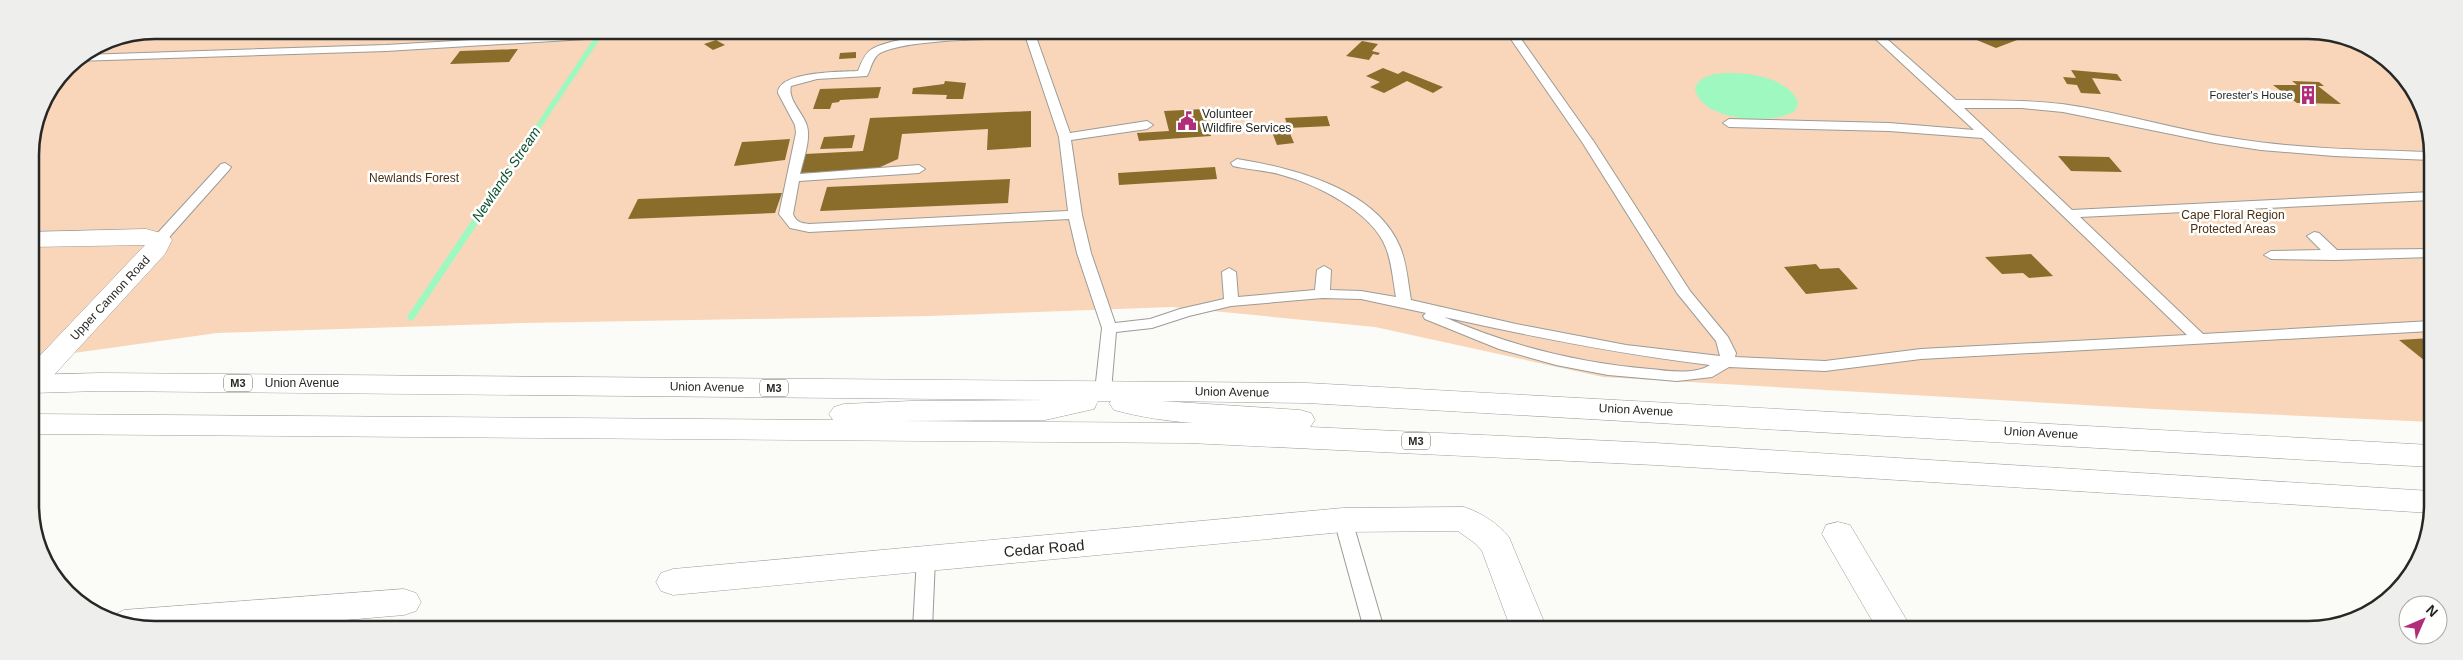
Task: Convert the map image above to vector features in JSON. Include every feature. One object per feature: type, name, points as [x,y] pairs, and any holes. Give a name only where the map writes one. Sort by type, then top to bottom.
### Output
[{"type":"main road","name":"Upper Cannon Road","points":[[39,239],[146,237],[159,240],[156,248],[39,375]]},
{"type":"main road","name":"Union Avenue","points":[[39,383],[120,382],[1307,393],[2424,456]]},
{"type":"main road","points":[[755,429],[800,419],[889,410],[1058,409],[1084,402],[1103,391],[1119,401],[1143,408],[1251,415],[1434,433],[1505,445]]},
{"type":"main road","name":"M3","points":[[39,424],[1189,433],[1505,445],[2424,502]]},
{"type":"main road","name":"Cedar Road","points":[[672,582],[1343,520],[1464,519],[1488,535],[1497,546],[1526,621]]},
{"type":"main road","points":[[1838,534],[1890,621]]},
{"type":"main road","points":[[162,621],[404,602]]},
{"type":"lane","points":[[92,58],[367,48],[526,39]]},
{"type":"lane","points":[[955,39],[902,44],[882,49],[872,55],[863,74],[817,76],[786,84],[784,93],[801,125],[802,133],[786,214],[788,221],[795,226],[809,228],[1075,215]]},
{"type":"lane","points":[[1031,39],[1064,137],[1075,215],[1088,267],[1109,328],[1103,391]]},
{"type":"lane","points":[[1404,303],[1469,334],[1533,354],[1603,370],[1672,377],[1705,374],[1726,362],[1728,353],[1724,340],[1684,293],[1588,142],[1516,39]]},
{"type":"lane","points":[[1881,39],[1953,104],[2198,337]]},
{"type":"lane","points":[[1953,104],[2016,103],[2064,108],[2176,133],[2238,144],[2320,152],[2424,156]]},
{"type":"lane","points":[[1729,123],[1879,126],[1985,135]]},
{"type":"lane","points":[[1064,137],[1147,125]]},
{"type":"lane","points":[[1237,163],[1279,170],[1312,181],[1353,204],[1372,220],[1393,246],[1404,303]]},
{"type":"lane","points":[[159,240],[225,167]]},
{"type":"lane","points":[[793,178],[919,169]]},
{"type":"lane","points":[[2069,214],[2424,196]]},
{"type":"lane","points":[[2314,236],[2335,256]]},
{"type":"lane","points":[[2271,255],[2335,256],[2424,253]]},
{"type":"lane","points":[[1322,294],[1324,270]]},
{"type":"lane","points":[[1229,272],[1231,302]]},
{"type":"lane","points":[[1109,328],[1152,323],[1185,312],[1231,302],[1322,294],[1361,295],[1583,343],[1726,362],[1825,366],[1921,354],[2198,337],[2424,326]]},
{"type":"lane","points":[[1343,520],[1372,621]]},
{"type":"lane","points":[[922,621],[926,559]]},
{"type":"green space","name":"Cape Floral Region Protected Areas","points":[[148,39],[2315,39],[2345,45],[2359,51],[2372,58],[2390,73],[2409,97],[2418,118],[2423,140],[2424,422],[2154,409],[1603,377],[1375,327],[1172,307],[929,316],[523,323],[217,333],[39,358],[39,148],[43,125],[54,97],[78,68],[97,54],[125,43]]},
{"type":"shaded area","points":[[1734,73],[1761,76],[1786,87],[1798,101],[1796,110],[1786,115],[1755,119],[1739,118],[1709,108],[1700,99],[1695,88],[1698,83],[1712,75]]},
{"type":"building","points":[[1974,39],[2017,40],[1996,48]]},
{"type":"building","points":[[716,40],[725,45],[713,50],[704,44]]},
{"type":"building","points":[[1362,41],[1378,44],[1372,51],[1380,53],[1378,55],[1373,54],[1369,60],[1346,56]]},
{"type":"building","points":[[518,49],[509,62],[450,64],[460,51]]},
{"type":"building","points":[[856,52],[856,58],[839,59],[840,53]]},
{"type":"building","points":[[1383,68],[1398,74],[1403,71],[1443,87],[1433,93],[1407,81],[1384,93],[1370,87],[1380,82],[1366,76]]},
{"type":"building","points":[[2071,70],[2117,74],[2122,81],[2092,78],[2101,94],[2081,93],[2077,85],[2067,84],[2063,77],[2076,78]]},
{"type":"building","points":[[945,81],[966,83],[963,99],[946,99],[947,95],[912,94],[913,88],[944,84]]},
{"type":"building","name":"Forester's House","points":[[2292,81],[2319,82],[2324,86],[2318,86],[2341,104],[2297,103],[2273,85],[2297,85]]},
{"type":"building","points":[[881,87],[878,98],[840,100],[839,102],[832,103],[830,109],[813,109],[820,89]]},
{"type":"building","name":"Volunteer Wildfire Services","points":[[1204,109],[1211,136],[1139,141],[1137,133],[1169,131],[1164,111]]},
{"type":"building","points":[[1031,111],[1031,147],[987,150],[988,129],[902,134],[898,159],[876,169],[800,173],[805,154],[863,151],[870,118]]},
{"type":"building","points":[[1327,116],[1330,126],[1288,128],[1285,118]]},
{"type":"building","points":[[1289,131],[1294,143],[1277,145],[1272,132]]},
{"type":"building","points":[[855,135],[852,148],[820,149],[824,137]]},
{"type":"building","points":[[790,139],[785,160],[734,166],[742,142]]},
{"type":"building","points":[[2058,156],[2109,157],[2122,172],[2071,171]]},
{"type":"building","points":[[1215,167],[1217,179],[1119,185],[1118,173]]},
{"type":"building","points":[[1010,179],[1008,203],[820,211],[827,187]]},
{"type":"building","points":[[782,193],[775,213],[628,219],[638,199]]},
{"type":"building","points":[[2031,254],[2053,276],[2029,278],[2023,273],[2002,274],[1985,257]]},
{"type":"building","points":[[1816,264],[1820,269],[1839,268],[1858,289],[1806,294],[1784,267]]},
{"type":"building","points":[[2424,338],[2424,360],[2399,340]]},
{"type":"waterway","name":"Newlands Stream","points":[[506,175],[597,39]]},
{"type":"waterway","name":"Newlands Stream","points":[[411,317],[507,174]]},
{"type":"place","name":"Forester's House","points":[[2308,95]]},
{"type":"place","name":"Volunteer Wildfire Services","points":[[1187,121]]},
{"type":"park label","name":"Newlands Forest","points":[[414,178]]}]
